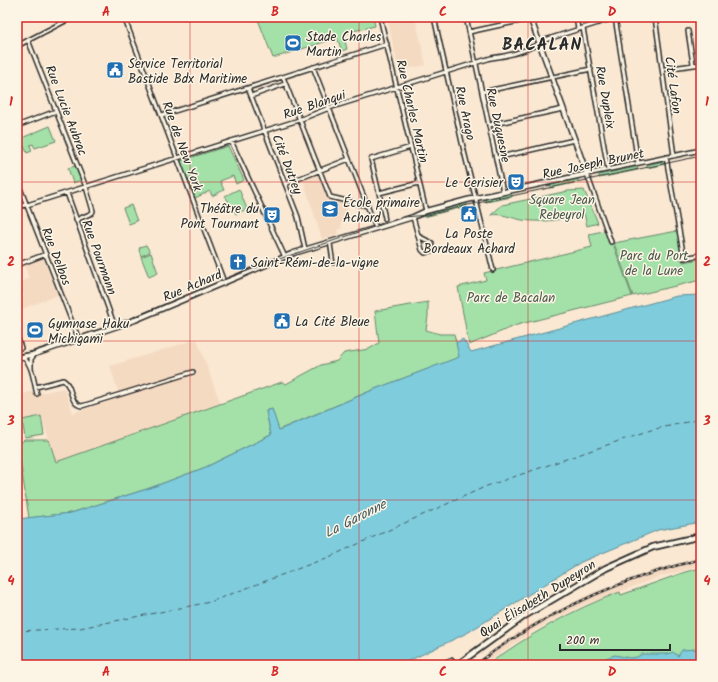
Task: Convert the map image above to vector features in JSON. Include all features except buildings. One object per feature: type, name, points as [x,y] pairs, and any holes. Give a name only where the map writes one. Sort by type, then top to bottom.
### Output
[{"type":"main road","name":"Quai Élisabeth Dupeyron","points":[[457,665],[526,615],[606,568],[653,547],[701,536]]},
{"type":"main road","points":[[442,665],[451,661],[457,665]]},
{"type":"street","points":[[17,46],[73,17]]},
{"type":"street","name":"Rue de New York","points":[[124,17],[224,282]]},
{"type":"street","name":"Rue Charles Martin","points":[[380,17],[426,211]]},
{"type":"street","name":"Rue Arago","points":[[434,17],[492,270]]},
{"type":"street","name":"Rue Duquesne","points":[[466,17],[503,192]]},
{"type":"street","points":[[469,32],[538,17]]},
{"type":"street","points":[[576,17],[578,29]]},
{"type":"street","points":[[616,17],[638,163]]},
{"type":"street","name":"Rue Blanqui","points":[[17,206],[27,206],[299,120],[329,108],[476,62],[508,55],[578,29],[616,17]]},
{"type":"street","name":"Cité Lafon","points":[[655,17],[674,156]]},
{"type":"street","points":[[531,18],[611,242]]},
{"type":"street","name":"Rue Dupleix","points":[[583,28],[608,169]]},
{"type":"street","points":[[688,32],[693,64]]},
{"type":"street","name":"Rue Lucie Aubrac","points":[[28,40],[86,187],[94,212],[76,220]]},
{"type":"street","points":[[162,115],[387,44]]},
{"type":"street","points":[[665,69],[701,64]]},
{"type":"street","points":[[313,67],[376,228]]},
{"type":"street","points":[[482,92],[591,69]]},
{"type":"street","points":[[282,77],[330,197],[368,206]]},
{"type":"street","points":[[251,96],[285,84]]},
{"type":"street","name":"Cité Dutrey","points":[[248,88],[298,217],[305,250]]},
{"type":"street","points":[[489,125],[563,109]]},
{"type":"street","points":[[17,126],[56,111]]},
{"type":"street","points":[[496,158],[574,140]]},
{"type":"street","points":[[231,141],[285,258]]},
{"type":"street","points":[[385,219],[371,159],[411,147]]},
{"type":"street","name":"Rue Joseph Brunet","points":[[489,195],[701,150]]},
{"type":"street","points":[[666,157],[684,258],[701,255]]},
{"type":"street","points":[[285,184],[350,159]]},
{"type":"street","name":"Rue Delbos","points":[[17,180],[79,340]]},
{"type":"street","points":[[379,193],[419,183]]},
{"type":"street","name":"Rue Pourmann","points":[[67,193],[115,327]]},
{"type":"street","name":"Rue Achard","points":[[19,357],[35,354],[115,327],[305,250],[413,217],[426,211],[489,195]]},
{"type":"street","points":[[413,217],[418,236],[424,252],[431,252],[433,246],[432,243],[418,236]]},
{"type":"street","points":[[330,242],[333,263]]},
{"type":"street","points":[[17,265],[46,254]]},
{"type":"street","points":[[17,336],[20,348]]},
{"type":"street","points":[[31,370],[31,359],[35,354]]},
{"type":"street","points":[[19,357],[26,360],[31,370],[37,394]]},
{"type":"street","points":[[36,387],[59,380],[64,380],[68,384],[74,401],[78,405],[82,406],[193,372]]},
{"type":"shaded area","points":[[387,17],[415,17],[426,65],[407,69],[397,63]]},
{"type":"shaded area","name":"École primaire Achard","points":[[317,174],[329,200],[348,204],[346,214],[353,216],[354,218],[341,223],[342,228],[337,230],[338,234],[322,239],[303,179]]},
{"type":"shaded area","points":[[43,257],[58,295],[17,311],[17,300],[24,297],[19,286],[17,286],[17,283],[29,278],[24,265]]},
{"type":"shaded area","points":[[197,339],[221,405],[56,462],[41,416],[17,420],[17,396],[40,389],[41,393],[64,388],[73,413],[120,398],[110,366]]},
{"type":"shaded area","points":[[701,557],[701,566],[659,577],[581,606],[535,630],[489,661],[485,655],[531,624],[590,594],[653,570]]},
{"type":"green space","name":"Stade Charles Martin","points":[[257,17],[373,17],[375,26],[349,32],[344,37],[347,49],[342,51],[337,38],[273,58]]},
{"type":"green space","points":[[50,126],[56,141],[35,148],[33,144],[30,145],[32,151],[27,153],[24,146],[17,148],[17,140]]},
{"type":"green space","points":[[228,146],[244,180],[236,184],[233,176],[220,181],[224,190],[212,196],[210,191],[195,198],[180,161]]},
{"type":"green space","points":[[664,161],[665,164],[647,168],[647,165]]},
{"type":"green space","points":[[75,166],[81,180],[73,183],[68,168]]},
{"type":"green space","points":[[637,167],[638,170],[599,178],[599,175]]},
{"type":"green space","points":[[578,179],[578,182],[551,188],[551,185]]},
{"type":"green space","points":[[239,189],[247,209],[236,214],[225,196]]},
{"type":"green space","name":"Square Jean Rebeyrol","points":[[584,190],[598,223],[587,226],[584,213],[546,221],[522,220],[506,216],[491,215],[502,205],[568,191]]},
{"type":"green space","points":[[511,193],[512,197],[486,202],[485,198]]},
{"type":"green space","points":[[466,202],[467,206],[419,217],[423,213]]},
{"type":"green space","points":[[131,205],[137,221],[129,224],[123,208]]},
{"type":"green space","name":"Parc de Bacalan","points":[[608,230],[632,296],[517,325],[469,345],[458,287],[486,280],[484,273],[592,247],[589,234]]},
{"type":"green space","name":"Parc du Port de la Lune","points":[[677,231],[683,262],[701,259],[701,280],[633,296],[614,243]]},
{"type":"green space","points":[[146,245],[150,252],[141,256],[139,250],[140,247]]},
{"type":"green space","points":[[151,253],[158,273],[149,277],[141,257]]},
{"type":"green space","points":[[428,302],[426,330],[440,334],[454,334],[460,357],[375,389],[278,430],[272,409],[266,411],[271,435],[206,467],[150,488],[71,513],[29,518],[20,460],[17,460],[17,446],[24,440],[49,440],[56,462],[282,382],[286,384],[321,365],[337,361],[344,353],[369,349],[379,343],[375,311]]},
{"type":"green space","points":[[41,416],[44,435],[25,438],[22,420]]},
{"type":"green space","points":[[701,568],[701,665],[487,665],[550,624],[584,607],[620,592],[621,595],[685,572]]},
{"type":"water","name":"La Garonne","points":[[701,295],[701,522],[658,530],[581,562],[467,633],[400,665],[17,665],[17,519],[71,513],[150,488],[206,467],[271,435],[266,411],[272,409],[279,430],[375,389],[459,357],[456,343],[463,339],[471,352],[677,296]]},
{"type":"water","points":[[682,650],[701,650],[701,663],[699,665],[593,665],[594,662],[615,655],[630,658],[637,657],[642,654],[667,654],[673,652],[678,656]]},
{"type":"ferry route","points":[[17,631],[80,628],[210,602],[329,557],[487,486],[651,430],[701,419]]},
{"type":"tram line","points":[[17,356],[114,325],[218,282],[285,257],[404,217],[428,215],[468,205],[701,156]]},
{"type":"railway","points":[[475,665],[527,630],[582,600],[670,567],[701,559]]},
{"type":"place","name":"Stade Charles Martin","points":[[293,43]]},
{"type":"place","name":"Service Territorial Bastide Bdx Maritime","points":[[115,70]]},
{"type":"place","name":"Le Cerisier","points":[[516,182]]},
{"type":"place","name":"École primaire Achard","points":[[330,209]]},
{"type":"place","name":"La Poste Bordeaux Achard","points":[[469,214]]},
{"type":"place","name":"Théâtre du Pont Tournant","points":[[272,215]]},
{"type":"place","name":"Saint-Rémi-de-la-vigne","points":[[238,262]]},
{"type":"place","name":"La Cité Bleue","points":[[282,321]]},
{"type":"place","name":"Gymnase Haku Michigami","points":[[35,330]]},
{"type":"district","name":"BACALAN","points":[[542,44]]}]
